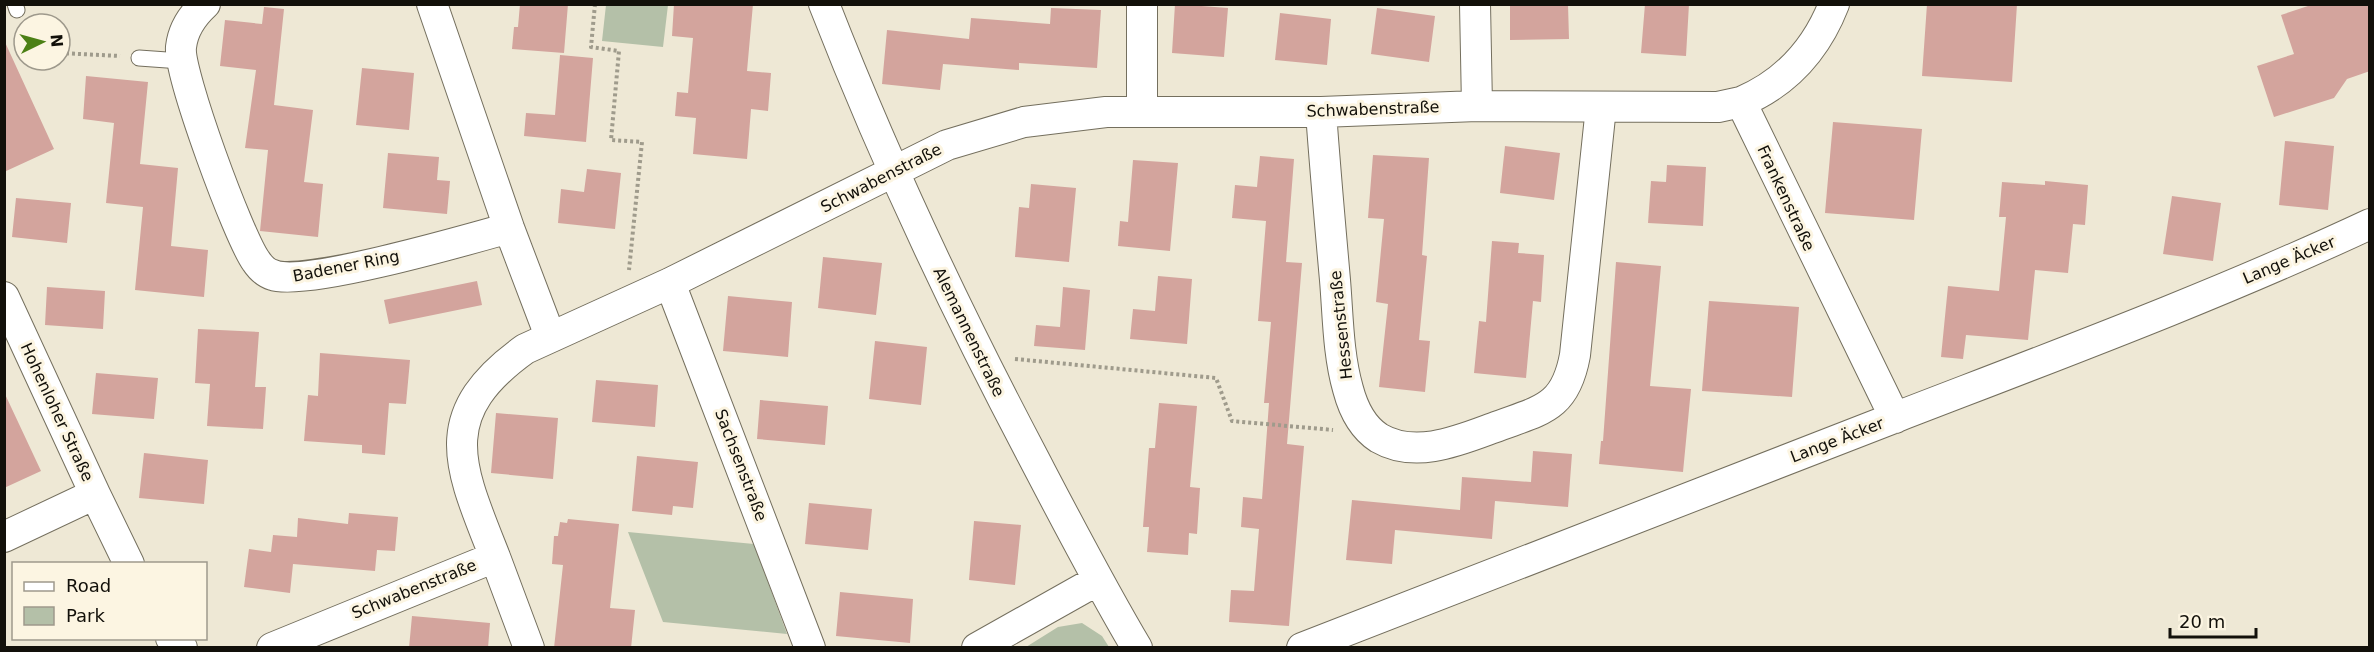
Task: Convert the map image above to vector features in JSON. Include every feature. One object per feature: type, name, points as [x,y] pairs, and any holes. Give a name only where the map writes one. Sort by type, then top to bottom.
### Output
[{"type":"street","name":"Badener Ring","points":[[205,4],[189,22],[184,33],[181,61],[191,96],[248,248],[256,261],[273,275],[310,276],[447,246],[509,228]]},
{"type":"street","points":[[432,4],[509,228],[550,336]]},
{"type":"street","name":"Alemannenstraße","points":[[824,4],[892,172],[980,355],[1098,580],[1137,648]]},
{"type":"street","points":[[1142,4],[1142,111]]},
{"type":"street","points":[[1475,4],[1477,106]]},
{"type":"street","points":[[1741,102],[1771,88],[1790,73],[1811,46],[1834,4]]},
{"type":"street","name":"Schwabenstraße","points":[[272,648],[495,557],[473,501],[466,472],[463,425],[469,406],[491,375],[525,348],[670,283],[946,145],[1024,122],[1073,114],[1142,111],[1321,112],[1477,106],[1718,107],[1741,102]]},
{"type":"street","name":"Frankenstraße","points":[[1741,102],[1895,418]]},
{"type":"street","name":"Hessenstraße","points":[[1321,112],[1339,328],[1346,380],[1355,409],[1373,433],[1397,445],[1412,448],[1450,443],[1539,411],[1563,393],[1570,379],[1575,355],[1601,107]]},
{"type":"street","name":"Lange Äcker","points":[[1302,648],[2190,302],[2370,224]]},
{"type":"street","name":"Sachsenstraße","points":[[670,283],[810,648]]},
{"type":"street","name":"Hohenloher Straße","points":[[4,297],[95,494]]},
{"type":"street","points":[[4,537],[95,494],[128,562]]},
{"type":"street","points":[[495,557],[530,648]]},
{"type":"street","points":[[977,648],[1098,580]]},
{"type":"lane","points":[[139,58],[181,61]]},
{"type":"path","points":[[595,4],[591,47],[620,51],[611,140],[642,142],[626,304]]},
{"type":"path","points":[[72,52],[139,58]]},
{"type":"path","points":[[980,355],[1216,378],[1232,421],[1373,433]]},
{"type":"green space","points":[[606,5],[668,5],[663,47],[602,41]]},
{"type":"green space","points":[[628,532],[754,544],[787,634],[663,622]]},
{"type":"green space","points":[[1082,623],[1102,636],[1109,647],[1026,647],[1058,627]]},
{"type":"building","points":[[520,4],[568,4],[564,53],[512,49],[514,27],[518,27]]},
{"type":"building","points":[[674,4],[753,4],[747,71],[771,73],[768,111],[751,109],[747,159],[693,154],[696,118],[675,116],[677,92],[688,93],[693,38],[672,36]]},
{"type":"building","points":[[1175,4],[1228,8],[1224,57],[1172,53]]},
{"type":"building","points":[[1510,4],[1568,4],[1569,39],[1510,40]]},
{"type":"building","points":[[1645,4],[1689,4],[1686,56],[1641,53]]},
{"type":"building","points":[[1927,4],[2017,4],[2012,82],[1922,76]]},
{"type":"building","points":[[2314,4],[2370,4],[2370,71],[2347,79],[2334,98],[2274,117],[2257,66],[2294,54],[2281,15]]},
{"type":"building","points":[[264,7],[284,9],[274,105],[313,110],[304,182],[323,184],[318,237],[260,231],[268,150],[245,148],[256,70],[220,66],[225,20],[262,24]]},
{"type":"building","points":[[1051,8],[1101,10],[1097,68],[1019,63],[1019,70],[943,64],[940,90],[882,84],[887,30],[969,39],[971,18],[1050,24]]},
{"type":"building","points":[[1377,8],[1435,16],[1429,62],[1371,54]]},
{"type":"building","points":[[1280,13],[1331,19],[1327,65],[1275,60]]},
{"type":"building","points":[[4,40],[12,57],[12,72],[19,72],[54,149],[4,172]]},
{"type":"building","points":[[560,55],[593,58],[586,142],[524,136],[526,113],[555,115]]},
{"type":"building","points":[[362,68],[414,73],[409,130],[356,125]]},
{"type":"building","points":[[86,76],[148,82],[140,164],[178,168],[171,246],[208,250],[204,297],[135,290],[143,207],[106,203],[114,123],[83,119]]},
{"type":"building","points":[[1833,122],[1922,129],[1914,220],[1825,213]]},
{"type":"building","points":[[2285,141],[2334,146],[2328,210],[2279,205]]},
{"type":"building","points":[[1505,146],[1560,153],[1554,200],[1500,193]]},
{"type":"building","points":[[388,153],[439,157],[437,180],[450,181],[447,214],[383,208]]},
{"type":"building","points":[[1373,155],[1429,158],[1422,255],[1427,256],[1419,340],[1430,341],[1425,392],[1379,387],[1388,304],[1376,302],[1384,219],[1368,218]]},
{"type":"building","points":[[1260,156],[1294,159],[1286,262],[1302,263],[1287,444],[1304,446],[1289,626],[1229,622],[1231,590],[1254,591],[1259,529],[1241,527],[1243,497],[1262,499],[1269,403],[1264,403],[1271,322],[1258,321],[1266,221],[1232,218],[1235,185],[1257,187]]},
{"type":"building","points":[[1133,160],[1178,163],[1170,251],[1118,246],[1120,221],[1128,222]]},
{"type":"building","points":[[1667,165],[1706,167],[1703,226],[1648,223],[1651,181],[1666,182]]},
{"type":"building","points":[[587,169],[621,173],[615,229],[558,223],[561,189],[584,192]]},
{"type":"building","points":[[2045,181],[2088,185],[2085,225],[2073,224],[2068,273],[2035,270],[2028,340],[1966,335],[1963,359],[1941,357],[1948,286],[1999,291],[2006,217],[1999,217],[2002,182],[2045,185]]},
{"type":"building","points":[[1031,184],[1076,188],[1069,262],[1015,257],[1019,207],[1029,208]]},
{"type":"building","points":[[2172,196],[2221,203],[2213,261],[2163,254]]},
{"type":"building","points":[[16,198],[71,203],[67,243],[12,237]]},
{"type":"building","points":[[1492,241],[1519,243],[1518,253],[1544,255],[1541,302],[1533,301],[1526,378],[1474,373],[1479,321],[1486,322]]},
{"type":"building","points":[[823,257],[882,263],[876,315],[818,308]]},
{"type":"building","points":[[1616,262],[1661,266],[1650,386],[1691,389],[1683,472],[1599,464],[1601,441],[1603,441]]},
{"type":"building","points":[[1158,276],[1192,279],[1187,344],[1130,339],[1133,309],[1155,311]]},
{"type":"building","points":[[477,281],[482,305],[389,324],[384,300]]},
{"type":"building","points":[[47,287],[105,291],[103,329],[45,325]]},
{"type":"building","points":[[1063,287],[1090,290],[1085,350],[1034,346],[1036,325],[1060,327]]},
{"type":"building","points":[[728,296],[792,302],[788,357],[723,351]]},
{"type":"building","points":[[1709,301],[1799,307],[1792,397],[1702,391]]},
{"type":"building","points":[[198,329],[259,332],[255,387],[266,387],[263,429],[207,426],[210,384],[195,383]]},
{"type":"building","points":[[875,341],[927,347],[921,405],[869,399]]},
{"type":"building","points":[[320,353],[410,360],[406,404],[389,403],[385,455],[362,453],[362,445],[304,441],[308,395],[318,396]]},
{"type":"building","points":[[96,373],[158,378],[154,419],[92,414]]},
{"type":"building","points":[[596,380],[658,385],[655,427],[592,422]]},
{"type":"building","points":[[4,392],[41,471],[4,488]]},
{"type":"building","points":[[760,400],[828,406],[825,445],[757,439]]},
{"type":"building","points":[[1159,403],[1197,406],[1190,487],[1200,488],[1197,534],[1189,533],[1188,555],[1147,552],[1149,527],[1143,527],[1149,448],[1155,448]]},
{"type":"building","points":[[496,413],[558,418],[553,479],[491,473]]},
{"type":"building","points":[[1533,451],[1572,454],[1568,507],[1495,501],[1492,539],[1395,530],[1392,564],[1346,560],[1352,500],[1460,510],[1462,477],[1531,482]]},
{"type":"building","points":[[144,453],[208,460],[204,504],[139,498]]},
{"type":"building","points":[[637,456],[698,462],[693,508],[673,506],[672,515],[632,511]]},
{"type":"building","points":[[809,503],[872,509],[868,550],[805,544]]},
{"type":"building","points":[[349,513],[398,517],[395,551],[377,550],[375,571],[293,564],[290,593],[244,587],[249,549],[271,552],[273,535],[297,537],[298,518],[348,524]]},
{"type":"building","points":[[568,519],[619,524],[610,608],[635,610],[631,648],[554,648],[563,565],[552,564],[554,536],[558,536],[560,522],[567,523]]},
{"type":"building","points":[[974,521],[1021,525],[1015,585],[969,580]]},
{"type":"building","points":[[840,592],[913,599],[910,643],[836,636]]},
{"type":"building","points":[[412,616],[490,623],[488,648],[409,648]]}]
